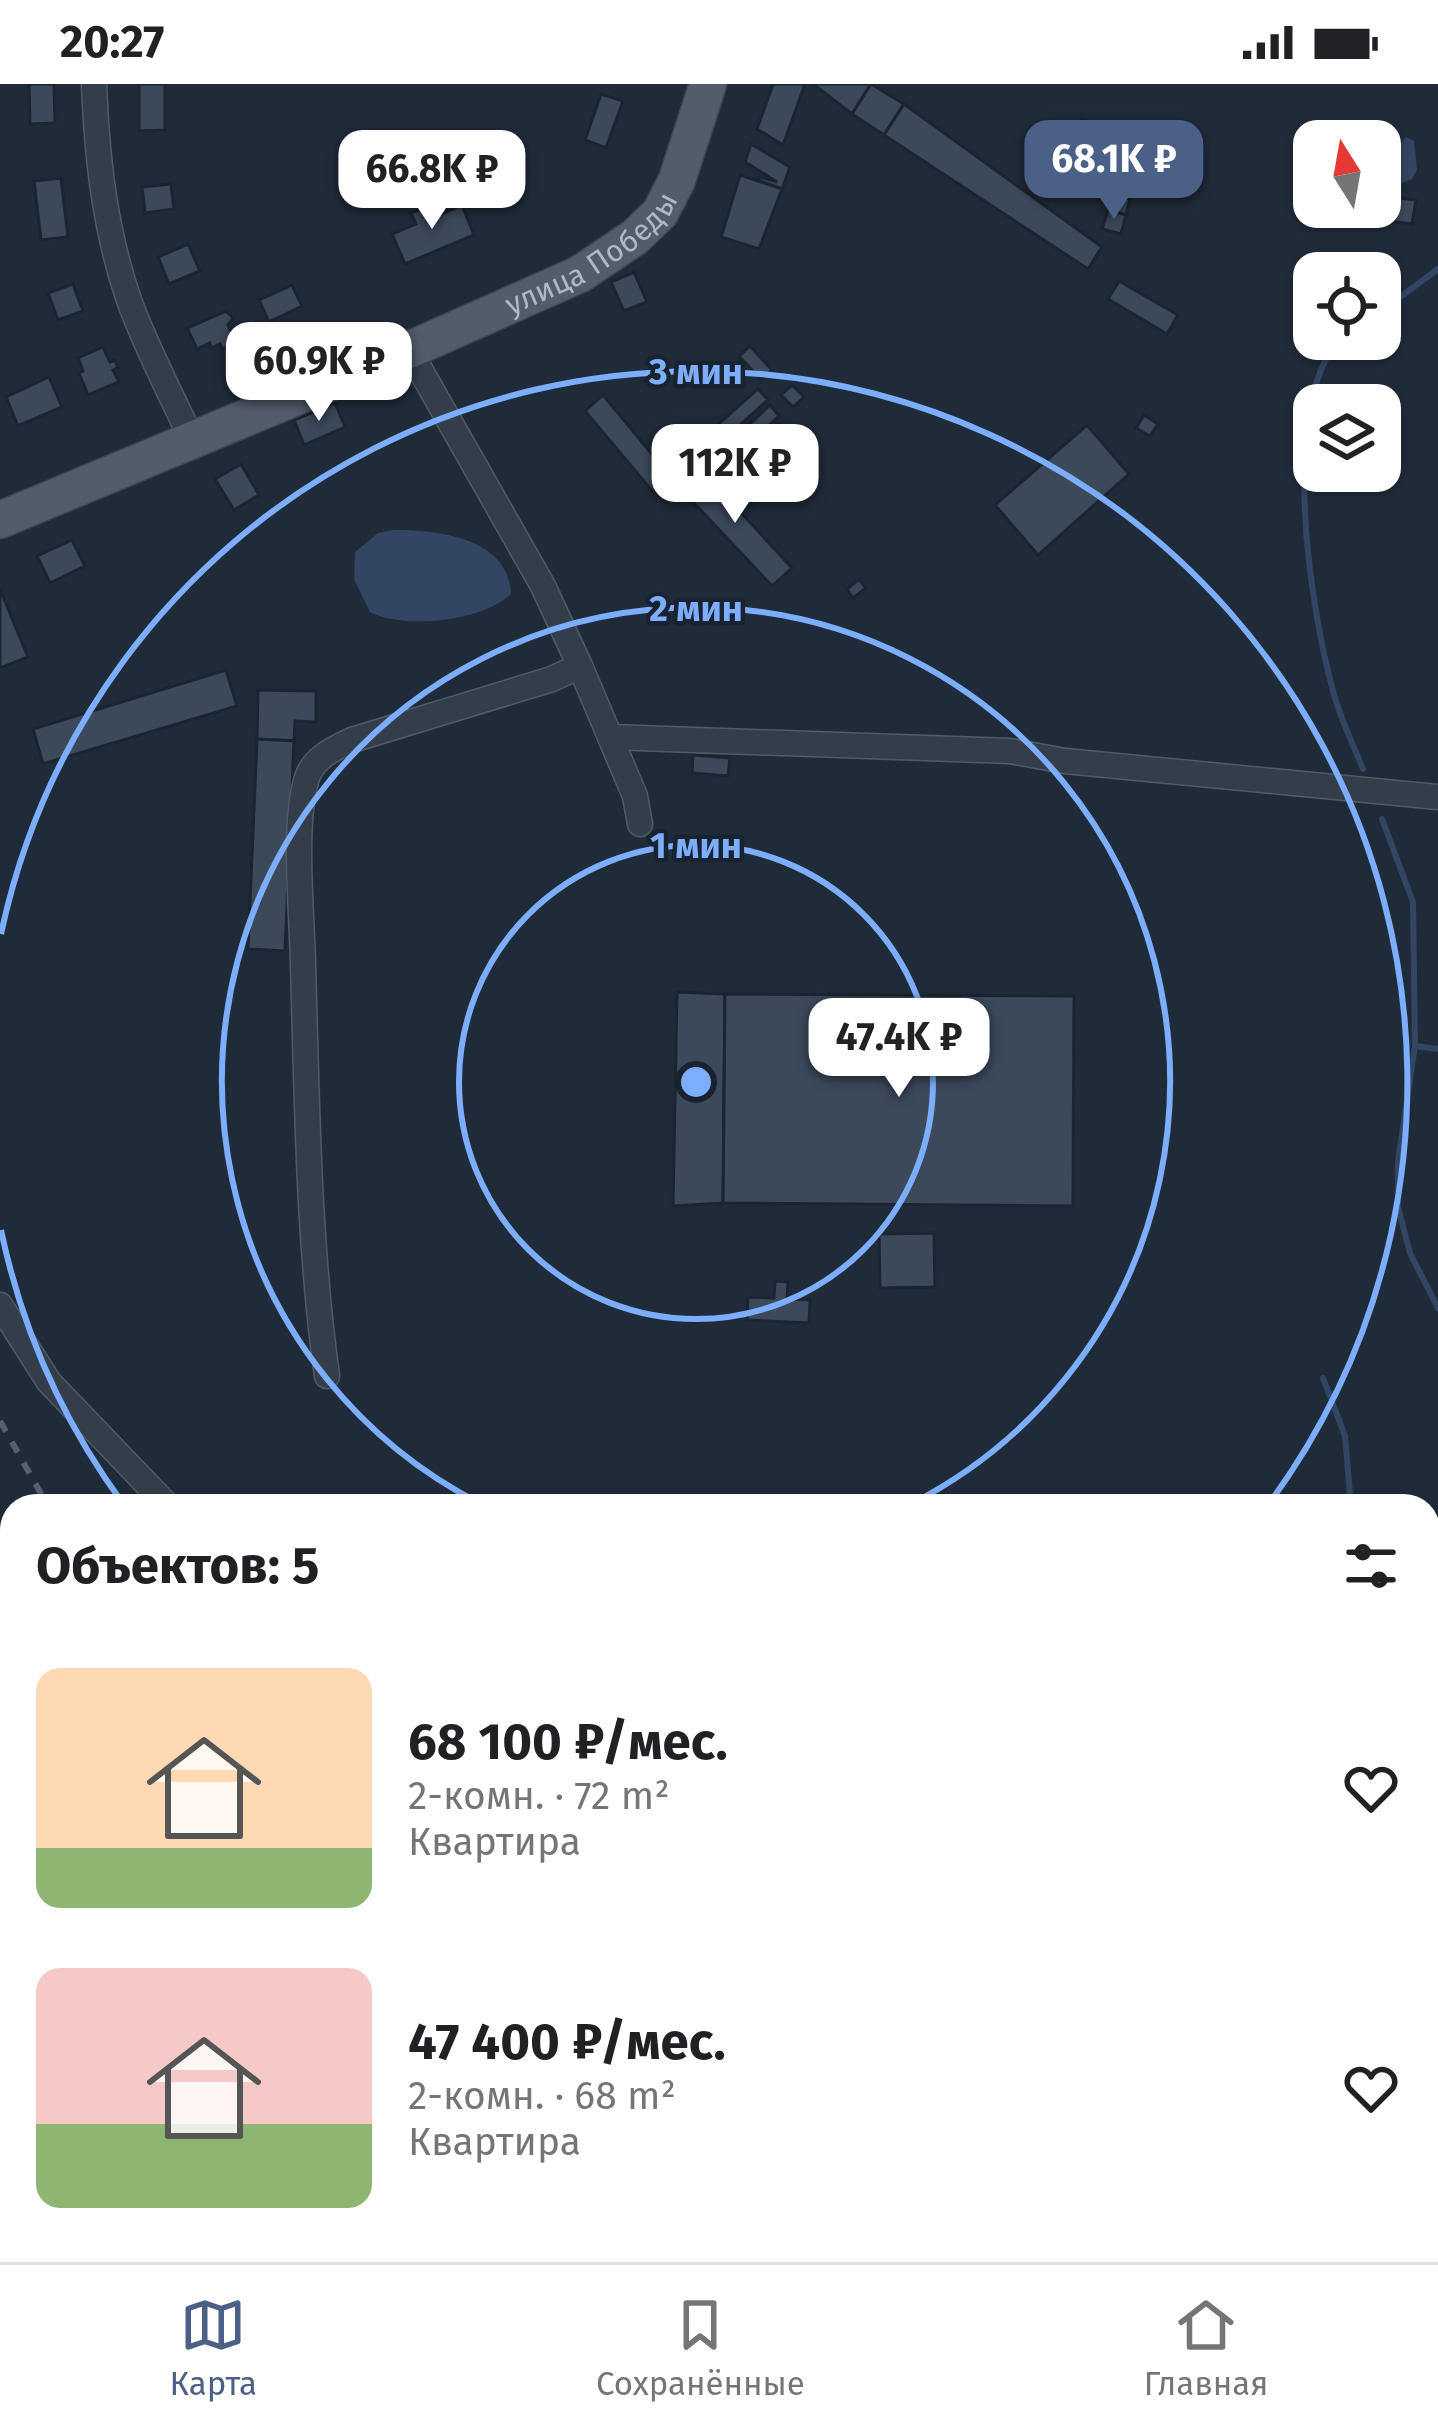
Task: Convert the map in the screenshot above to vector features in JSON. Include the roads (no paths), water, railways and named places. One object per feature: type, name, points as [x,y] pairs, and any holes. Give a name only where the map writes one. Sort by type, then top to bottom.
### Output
[{"type":"main road","name":"улица Победы","points":[[0,520],[580,274],[635,237],[660,213],[677,180],[708,84]]},
{"type":"street","points":[[94,84],[97,153],[109,229],[130,304],[191,438]]},
{"type":"street","points":[[409,350],[543,586],[635,796],[640,824]]},
{"type":"street","points":[[327,1376],[308,1155],[302,915],[306,782],[327,752],[352,740],[552,679],[580,666]]},
{"type":"street","points":[[610,737],[1010,751],[1065,761],[1438,797]]},
{"type":"street","points":[[0,1305],[49,1382],[157,1494]]},
{"type":"water","points":[[1406,137],[1414,141],[1417,170],[1402,183],[1401,182],[1401,143]]},
{"type":"water","points":[[378,533],[449,535],[484,549],[507,575],[511,594],[482,611],[443,620],[402,621],[370,612],[354,579],[355,552]]},
{"type":"waterway","points":[[1401,296],[1438,269]]},
{"type":"waterway","points":[[1328,360],[1310,413],[1305,460],[1309,561],[1324,654],[1339,711],[1363,769]]},
{"type":"waterway","points":[[1382,819],[1413,902],[1415,1046],[1398,1161],[1398,1207],[1410,1253],[1438,1308]]},
{"type":"waterway","points":[[1415,1046],[1438,1049]]},
{"type":"waterway","points":[[1323,1378],[1345,1436],[1350,1494]]},
{"type":"railway","points":[[0,1421],[41,1494]]}]
